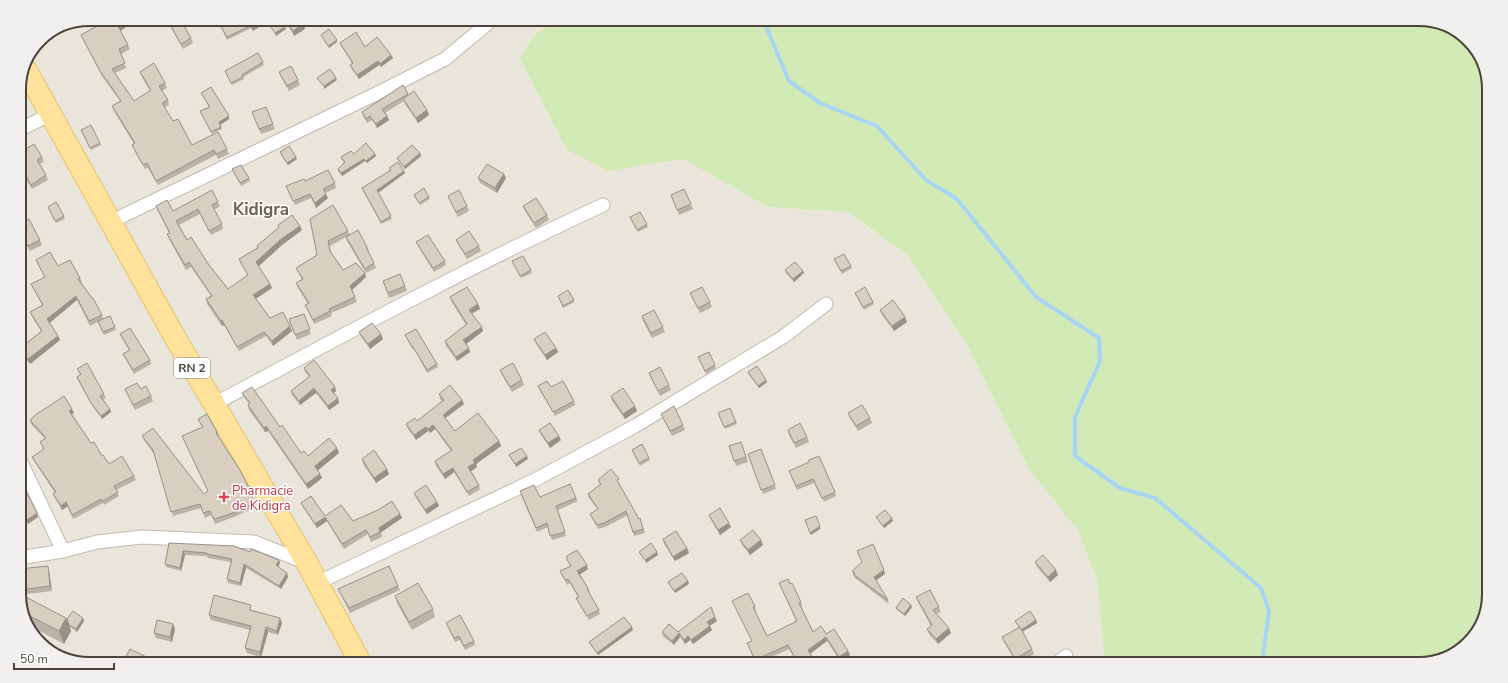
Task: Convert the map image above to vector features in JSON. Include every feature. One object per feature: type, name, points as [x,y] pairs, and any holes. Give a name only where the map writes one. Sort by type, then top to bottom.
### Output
[{"type":"main road","name":"RN 2","points":[[28,73],[173,334],[307,563],[357,657]]},
{"type":"street","points":[[110,222],[382,91],[445,59],[485,26]]},
{"type":"street","points":[[26,126],[51,114]]},
{"type":"street","points":[[214,404],[380,316],[556,227],[603,205]]},
{"type":"street","points":[[317,583],[533,481],[635,426],[783,337],[826,304]]},
{"type":"street","points":[[26,473],[63,551]]},
{"type":"street","points":[[26,557],[63,551],[97,542],[142,537],[254,542],[307,563]]},
{"type":"shaded area","points":[[89,26],[549,26],[534,35],[608,171],[683,159],[768,207],[847,212],[909,257],[966,343],[1029,469],[1078,529],[1097,580],[1104,657],[89,657],[77,656],[58,649],[44,639],[34,625],[27,606],[26,598],[26,85],[28,73],[33,61],[47,42],[58,34],[69,29]]},
{"type":"green space","points":[[549,26],[1419,26],[1431,27],[1450,34],[1464,44],[1469,51],[1479,69],[1482,85],[1482,594],[1481,606],[1474,625],[1461,641],[1454,646],[1435,655],[1419,657],[1104,657],[1097,580],[1078,530],[1029,469],[966,343],[909,257],[848,212],[768,207],[683,159],[608,171],[567,150],[520,58],[534,35]]},
{"type":"building","points":[[97,26],[118,26],[128,45],[119,49],[125,63],[112,69],[134,101],[151,90],[140,72],[154,63],[165,83],[159,86],[168,100],[162,103],[173,121],[178,119],[192,145],[218,132],[227,149],[216,154],[214,150],[156,181],[147,163],[143,165],[132,145],[135,143],[112,106],[121,101],[100,71],[81,35]]},
{"type":"building","points":[[171,26],[184,26],[191,38],[181,44]]},
{"type":"building","points":[[221,26],[250,26],[227,37]]},
{"type":"building","points":[[270,26],[284,26],[285,27],[275,33]]},
{"type":"building","points":[[290,26],[300,26],[293,31]]},
{"type":"building","points":[[329,29],[337,40],[328,46],[321,35]]},
{"type":"building","points":[[356,32],[365,47],[377,37],[391,55],[380,64],[378,61],[357,75],[350,65],[353,63],[340,43]]},
{"type":"building","points":[[258,53],[263,62],[242,75],[243,77],[231,83],[225,71]]},
{"type":"building","points":[[291,66],[298,80],[287,86],[279,72]]},
{"type":"building","points":[[330,69],[336,78],[324,86],[317,78]]},
{"type":"building","points":[[403,85],[408,94],[382,109],[387,116],[376,124],[370,116],[366,119],[362,112]]},
{"type":"building","points":[[211,87],[229,116],[219,122],[221,127],[211,132],[200,111],[210,107],[201,93]]},
{"type":"building","points":[[414,91],[427,110],[416,118],[403,99]]},
{"type":"building","points":[[266,107],[273,124],[259,129],[252,112]]},
{"type":"building","points":[[91,125],[100,143],[90,148],[81,130]]},
{"type":"building","points":[[366,143],[375,154],[366,161],[364,159],[341,173],[338,169],[345,162],[341,157],[351,151],[354,154]]},
{"type":"building","points":[[34,144],[42,157],[37,160],[46,175],[31,185],[26,176],[26,149]]},
{"type":"building","points":[[412,145],[420,153],[404,167],[397,158]]},
{"type":"building","points":[[289,146],[296,157],[287,163],[280,152]]},
{"type":"building","points":[[398,162],[404,171],[377,190],[391,216],[381,222],[362,188],[391,170],[389,168]]},
{"type":"building","points":[[487,164],[504,174],[495,188],[478,178]]},
{"type":"building","points":[[241,165],[249,178],[240,183],[232,169]]},
{"type":"building","points":[[328,170],[335,183],[323,189],[326,194],[315,203],[310,194],[293,201],[286,186],[304,179],[305,181]]},
{"type":"building","points":[[424,188],[429,197],[419,203],[414,195]]},
{"type":"building","points":[[684,189],[691,204],[677,210],[671,195]]},
{"type":"building","points":[[212,190],[218,202],[212,205],[222,224],[209,231],[198,209],[176,221],[187,240],[191,237],[209,265],[228,289],[248,275],[239,259],[258,248],[257,246],[279,227],[278,225],[292,215],[300,226],[280,240],[256,262],[270,284],[253,295],[270,318],[283,312],[290,326],[272,341],[264,332],[237,347],[222,320],[221,321],[206,299],[212,296],[189,262],[185,265],[167,234],[170,233],[156,206],[167,200],[173,211]]},
{"type":"building","points":[[459,190],[467,206],[456,212],[448,196]]},
{"type":"building","points":[[536,198],[547,215],[534,223],[523,206]]},
{"type":"building","points":[[56,202],[64,216],[55,221],[48,207]]},
{"type":"building","points":[[333,205],[348,231],[328,241],[330,251],[343,270],[356,263],[365,273],[350,286],[355,297],[329,309],[330,311],[313,320],[305,305],[309,303],[296,283],[303,279],[296,268],[317,255],[310,219]]},
{"type":"building","points":[[640,212],[647,224],[637,230],[630,217]]},
{"type":"building","points":[[29,219],[40,240],[28,246],[26,243],[26,220]]},
{"type":"building","points":[[358,230],[374,263],[365,269],[346,237]]},
{"type":"building","points":[[469,231],[479,246],[465,254],[456,240]]},
{"type":"building","points":[[428,235],[445,261],[433,268],[416,242]]},
{"type":"building","points":[[50,252],[58,266],[70,260],[80,278],[78,279],[93,298],[102,315],[89,321],[76,296],[47,319],[58,336],[28,359],[26,357],[26,344],[42,331],[30,312],[43,305],[31,284],[45,277],[36,260]]},
{"type":"building","points":[[844,254],[851,266],[841,271],[834,259]]},
{"type":"building","points":[[523,256],[531,270],[520,276],[512,261]]},
{"type":"building","points":[[795,262],[803,271],[793,279],[785,270]]},
{"type":"building","points":[[400,274],[405,286],[388,293],[383,281]]},
{"type":"building","points":[[467,287],[478,304],[469,310],[482,327],[463,340],[469,348],[456,357],[445,341],[467,324],[450,297]]},
{"type":"building","points":[[702,287],[710,302],[698,308],[690,293]]},
{"type":"building","points":[[865,287],[873,302],[863,307],[855,293]]},
{"type":"building","points":[[568,290],[574,300],[563,306],[558,296]]},
{"type":"building","points":[[893,300],[905,317],[892,326],[880,310]]},
{"type":"building","points":[[654,310],[663,327],[651,333],[642,316]]},
{"type":"building","points":[[304,314],[310,329],[295,335],[289,319]]},
{"type":"building","points":[[110,316],[115,327],[103,332],[98,321]]},
{"type":"building","points":[[372,323],[381,334],[368,344],[359,332]]},
{"type":"building","points":[[130,328],[150,360],[133,370],[123,354],[130,350],[120,334]]},
{"type":"building","points":[[416,329],[437,364],[427,370],[405,335]]},
{"type":"building","points":[[545,332],[556,348],[545,355],[534,339]]},
{"type":"building","points":[[709,352],[715,365],[705,371],[698,357]]},
{"type":"building","points":[[314,360],[335,387],[331,390],[338,398],[328,406],[314,388],[299,401],[291,391],[310,376],[304,368]]},
{"type":"building","points":[[87,363],[104,394],[100,396],[110,409],[101,416],[91,403],[77,377],[81,374],[77,369]]},
{"type":"building","points":[[513,363],[522,380],[510,387],[500,370]]},
{"type":"building","points":[[757,366],[766,380],[758,386],[748,372]]},
{"type":"building","points":[[660,367],[669,385],[658,391],[649,373]]},
{"type":"building","points":[[547,381],[551,387],[563,381],[574,401],[553,412],[538,386]]},
{"type":"building","points":[[137,383],[141,389],[146,386],[151,396],[133,405],[125,389]]},
{"type":"building","points":[[450,385],[462,400],[443,415],[455,431],[478,413],[499,441],[473,460],[475,463],[468,467],[479,485],[467,492],[453,468],[443,474],[435,461],[452,450],[433,425],[428,429],[426,427],[414,435],[406,424],[415,418],[417,421],[444,400],[439,394]]},
{"type":"building","points":[[252,387],[280,427],[282,425],[301,453],[304,451],[308,456],[329,438],[337,448],[315,466],[320,474],[306,484],[266,426],[264,428],[248,405],[250,403],[242,393]]},
{"type":"building","points":[[623,388],[635,406],[623,414],[611,396]]},
{"type":"building","points":[[64,396],[72,409],[69,411],[91,443],[94,442],[102,456],[103,455],[109,464],[122,456],[134,476],[114,486],[118,492],[103,501],[101,499],[72,515],[66,502],[61,506],[53,494],[56,492],[32,457],[44,449],[40,442],[46,438],[30,420],[39,412]]},
{"type":"building","points":[[862,405],[870,418],[856,426],[848,413]]},
{"type":"building","points":[[674,406],[683,425],[670,431],[661,414]]},
{"type":"building","points":[[730,408],[736,422],[724,427],[718,413]]},
{"type":"building","points":[[207,414],[217,432],[216,433],[240,470],[255,503],[233,513],[214,519],[210,511],[203,513],[200,504],[171,512],[153,450],[142,436],[153,428],[204,494],[208,491],[182,436],[203,427],[198,419]]},
{"type":"building","points":[[550,423],[559,436],[548,443],[539,430]]},
{"type":"building","points":[[800,423],[807,437],[794,443],[788,430]]},
{"type":"building","points":[[741,442],[746,457],[734,461],[729,446]]},
{"type":"building","points":[[642,444],[649,458],[639,463],[632,450]]},
{"type":"building","points":[[521,448],[527,456],[515,464],[509,455]]},
{"type":"building","points":[[761,449],[775,485],[761,490],[748,454]]},
{"type":"building","points":[[374,450],[387,469],[374,478],[362,459]]},
{"type":"building","points":[[819,456],[835,492],[822,498],[813,479],[796,486],[789,471]]},
{"type":"building","points":[[611,469],[619,479],[617,480],[639,519],[640,518],[643,529],[633,532],[626,511],[604,523],[597,525],[590,514],[598,509],[588,494],[601,484],[598,480]]},
{"type":"building","points":[[570,484],[576,498],[556,506],[565,532],[550,536],[547,523],[536,528],[520,491],[534,485],[540,497]]},
{"type":"building","points":[[426,485],[437,502],[425,510],[414,493]]},
{"type":"building","points":[[26,493],[37,513],[27,520],[26,519]]},
{"type":"building","points":[[311,496],[325,516],[341,505],[353,521],[378,510],[392,501],[400,514],[379,528],[380,532],[370,537],[366,530],[342,544],[325,517],[315,524],[301,503]]},
{"type":"building","points":[[720,508],[729,523],[718,530],[709,515]]},
{"type":"building","points":[[885,510],[892,518],[883,526],[876,517]]},
{"type":"building","points":[[816,516],[820,526],[810,533],[805,520]]},
{"type":"building","points":[[753,530],[761,540],[748,550],[740,540]]},
{"type":"building","points":[[676,531],[687,548],[673,557],[663,539]]},
{"type":"building","points":[[169,543],[234,546],[250,552],[251,549],[279,560],[276,565],[287,573],[279,586],[244,564],[240,583],[227,579],[232,559],[207,553],[183,551],[180,568],[165,564]]},
{"type":"building","points":[[651,543],[657,552],[645,560],[639,552]]},
{"type":"building","points":[[873,544],[884,570],[874,577],[888,600],[853,574],[855,573],[852,571],[862,562],[857,551]]},
{"type":"building","points":[[577,550],[587,565],[577,571],[588,588],[587,589],[599,610],[587,616],[576,598],[579,597],[568,579],[565,580],[560,571],[571,566],[567,560],[567,556]]},
{"type":"building","points":[[1043,555],[1056,570],[1048,577],[1035,562]]},
{"type":"building","points":[[48,566],[50,586],[26,589],[26,568]]},
{"type":"building","points":[[389,566],[398,586],[349,608],[338,589]]},
{"type":"building","points":[[682,573],[688,581],[674,591],[668,582]]},
{"type":"building","points":[[788,579],[790,584],[792,583],[801,602],[799,603],[813,632],[821,626],[826,634],[834,629],[848,651],[839,657],[826,637],[808,650],[812,657],[794,657],[788,645],[762,657],[754,657],[747,643],[752,641],[732,601],[748,593],[767,636],[797,621],[779,583]]},
{"type":"building","points":[[418,583],[433,609],[409,622],[395,596]]},
{"type":"building","points":[[930,590],[939,607],[933,610],[949,628],[936,639],[927,629],[932,625],[916,597]]},
{"type":"building","points":[[214,595],[251,605],[250,610],[280,618],[277,631],[266,627],[260,652],[245,648],[251,626],[209,615]]},
{"type":"building","points":[[26,597],[66,618],[59,631],[30,616]]},
{"type":"building","points":[[903,598],[911,605],[904,614],[896,608]]},
{"type":"building","points":[[711,607],[715,617],[707,622],[710,626],[691,640],[688,636],[684,640],[679,633],[672,641],[662,632],[669,624],[678,632]]},
{"type":"building","points":[[73,611],[83,618],[76,629],[69,625],[67,619]]},
{"type":"building","points":[[1030,611],[1036,620],[1021,630],[1015,621]]},
{"type":"building","points":[[460,615],[474,641],[464,646],[459,636],[454,638],[446,623]]},
{"type":"building","points":[[624,617],[632,627],[597,653],[589,642]]},
{"type":"building","points":[[157,620],[173,624],[170,637],[154,633]]},
{"type":"building","points":[[1020,627],[1032,649],[1018,657],[1014,657],[1002,637]]},
{"type":"building","points":[[130,649],[147,657],[126,657]]},
{"type":"waterway","points":[[766,26],[789,81],[820,103],[877,126],[926,180],[957,199],[1036,297],[1099,338],[1100,361],[1075,417],[1075,456],[1120,488],[1155,498],[1261,588],[1269,611],[1263,657]]},
{"type":"place","name":"Pharmacie de Kidigra","points":[[224,497]]},
{"type":"district","name":"Kidigra","points":[[261,209]]}]
